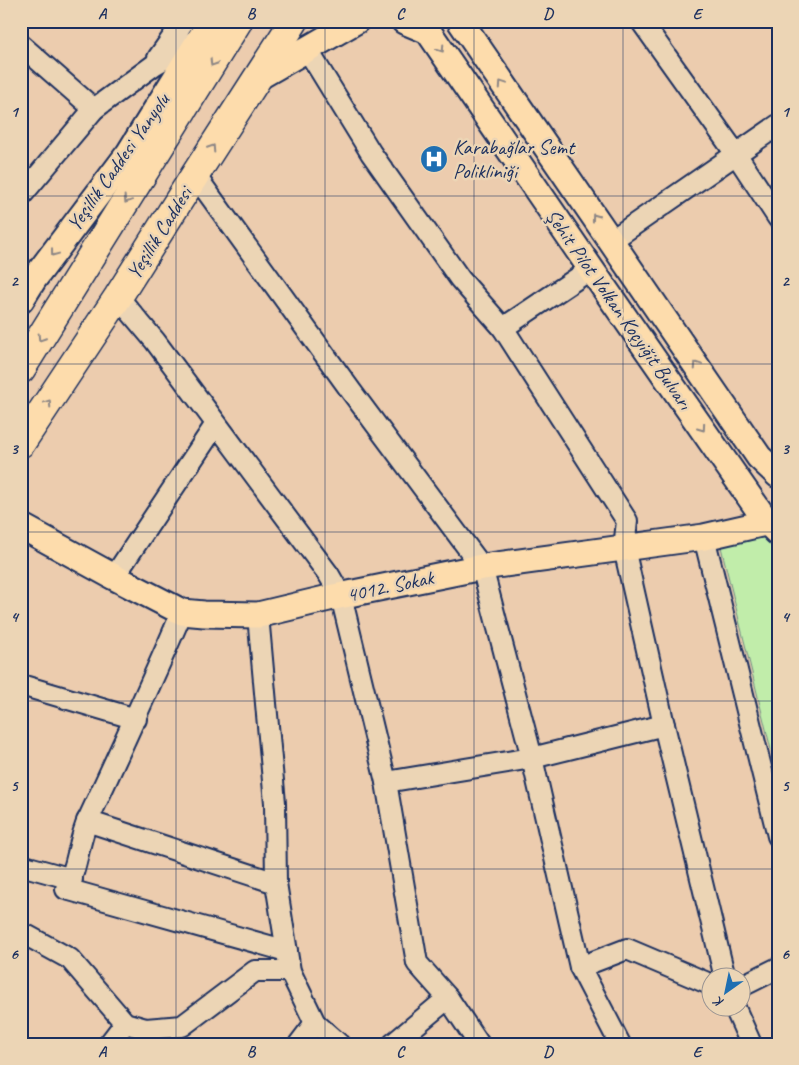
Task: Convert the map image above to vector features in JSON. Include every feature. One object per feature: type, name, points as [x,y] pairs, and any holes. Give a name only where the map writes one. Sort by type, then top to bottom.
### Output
[{"type":"highway","points":[[21,369],[238,21]]},
{"type":"highway","name":"Yeşillik Caddesi","points":[[21,444],[118,298],[294,21]]},
{"type":"main road","points":[[258,78],[356,21]]},
{"type":"main road","name":"Şehit Pilot Volkan Koçyiğit Bulvarı","points":[[404,21],[428,31],[591,269],[774,525]]},
{"type":"main road","name":"Şehit Pilot Volkan Koçyiğit Bulvarı","points":[[460,21],[759,457],[778,474]]},
{"type":"main road","name":"Yeşillik Caddesi Yanyolu","points":[[26,283],[129,152],[198,27]]},
{"type":"main road","name":"4012. Sokak","points":[[21,526],[182,612],[258,615],[482,567],[704,537],[774,525]]},
{"type":"street","points":[[641,21],[736,154],[778,218]]},
{"type":"street","points":[[21,196],[94,109],[154,65],[198,27]]},
{"type":"street","points":[[21,45],[94,109]]},
{"type":"street","points":[[306,49],[371,153],[460,279],[503,328],[628,522],[624,548],[664,725],[723,968]]},
{"type":"street","points":[[612,240],[778,125]]},
{"type":"street","points":[[195,175],[351,391],[482,567],[532,758],[580,967],[620,1044]]},
{"type":"street","points":[[503,328],[591,269]]},
{"type":"street","points":[[118,298],[155,341],[329,575],[341,596],[386,782],[417,963],[448,998],[479,1044]]},
{"type":"street","points":[[114,577],[216,424]]},
{"type":"street","points":[[704,537],[778,836]]},
{"type":"street","points":[[182,612],[136,719],[87,821],[72,879],[66,889],[288,961]]},
{"type":"street","points":[[258,615],[275,803],[276,883],[288,961],[315,1023],[339,1044]]},
{"type":"street","points":[[21,685],[136,719]]},
{"type":"street","points":[[386,782],[532,758],[664,725]]},
{"type":"street","points":[[87,821],[276,883]]},
{"type":"street","points":[[21,866],[72,879]]},
{"type":"street","points":[[21,937],[28,936],[70,960],[125,1023],[146,1036],[182,1026],[255,971],[288,961]]},
{"type":"street","points":[[580,967],[627,949],[702,981]]},
{"type":"street","points":[[752,981],[778,968]]},
{"type":"street","points":[[393,1044],[448,998]]},
{"type":"street","points":[[739,1018],[751,1044]]},
{"type":"street","points":[[109,1044],[125,1023]]},
{"type":"street","points":[[300,1044],[315,1023]]},
{"type":"green space","points":[[759,533],[778,554],[778,778],[720,543]]},
{"type":"place","name":"Karabağlar Semt Polikliniği","points":[[434,159]]}]
